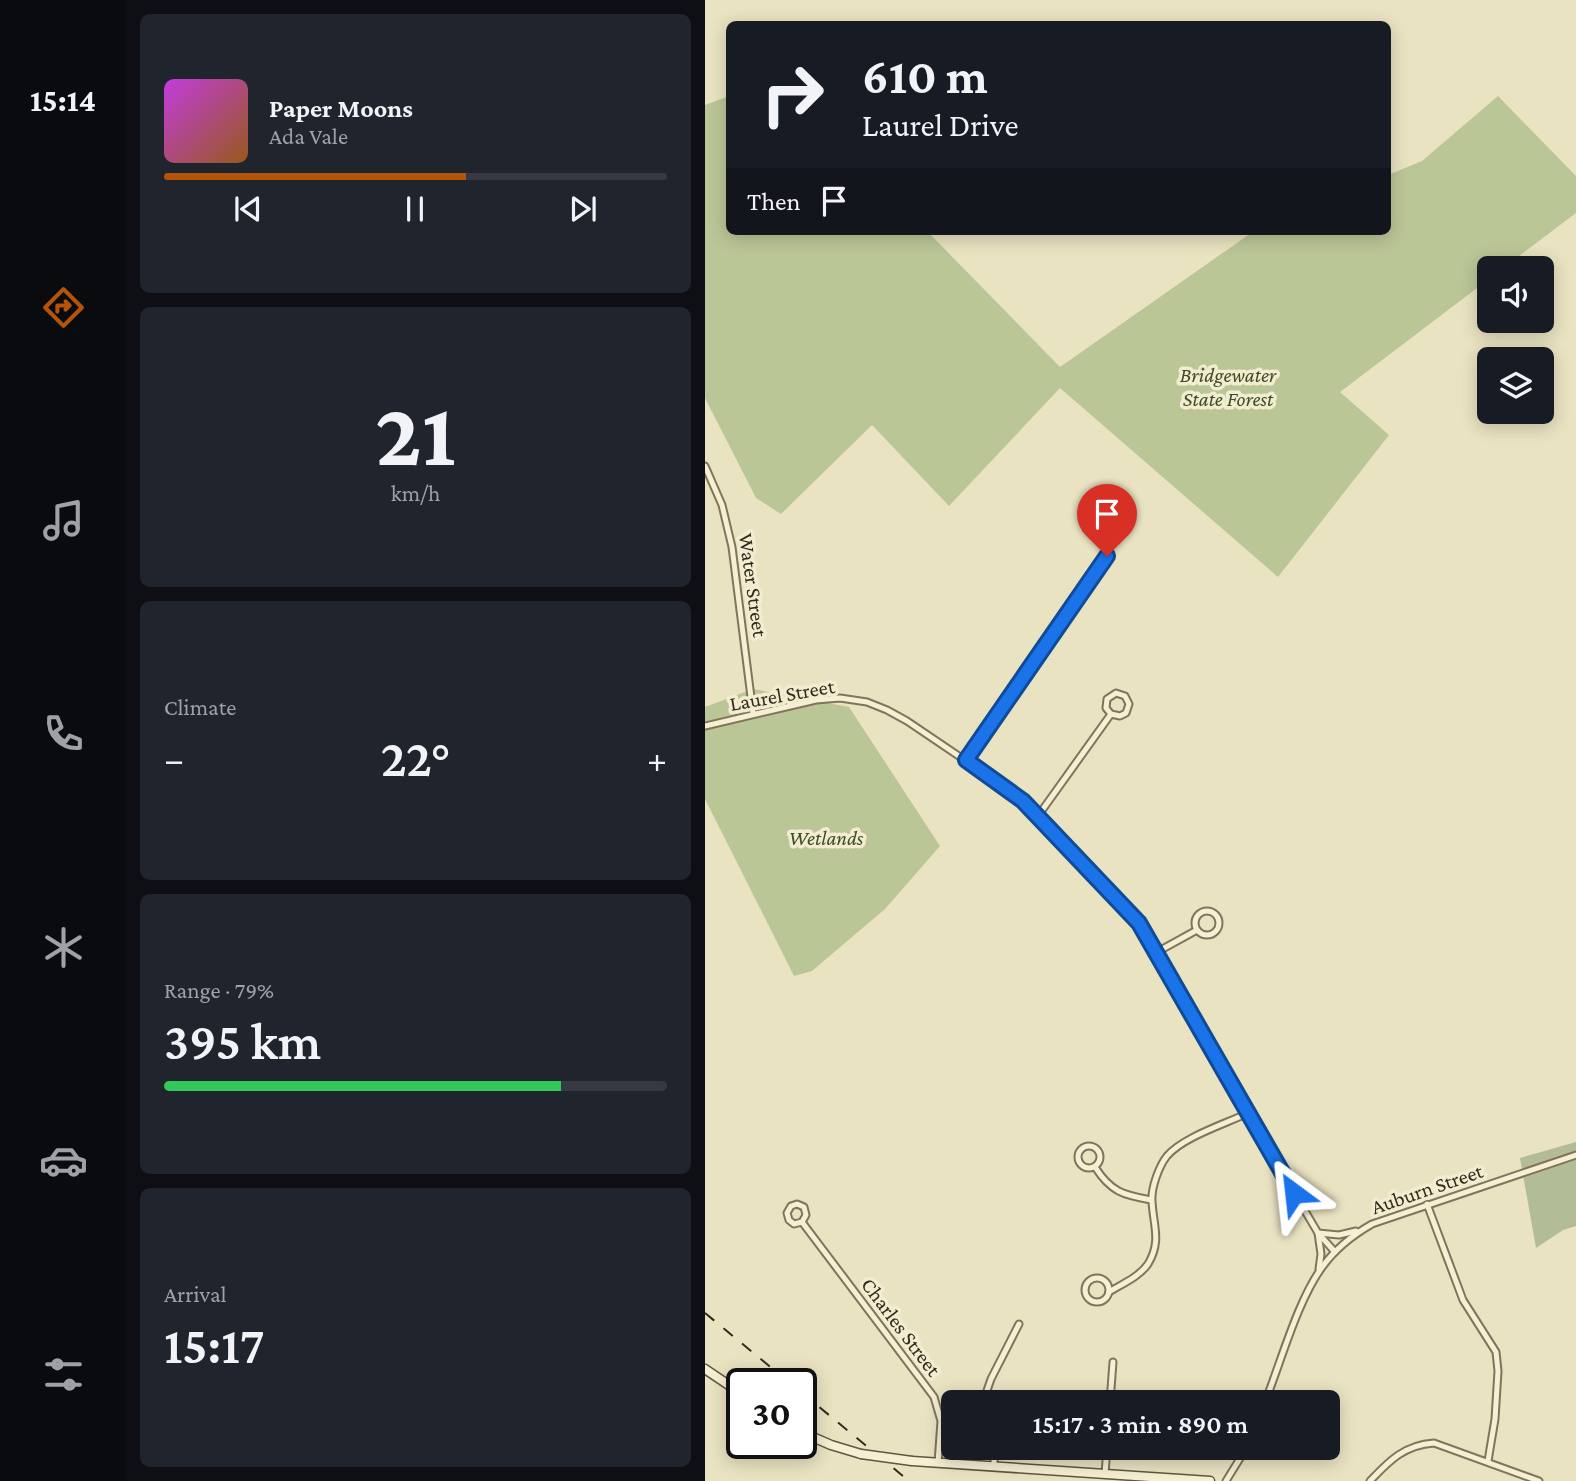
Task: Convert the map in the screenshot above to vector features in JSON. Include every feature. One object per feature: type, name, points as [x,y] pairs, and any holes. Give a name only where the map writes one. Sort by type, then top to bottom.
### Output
[{"type":"main road","points":[[705,1369],[726,1383]]},
{"type":"main road","points":[[817,1439],[861,1454],[912,1461],[1210,1481]]},
{"type":"street","name":"Water Street","points":[[705,466],[723,505],[731,540],[753,713]]},
{"type":"street","points":[[966,760],[1107,556]]},
{"type":"street","points":[[1116,693],[1125,696],[1129,704],[1126,713],[1120,716],[1110,714],[1106,708],[1107,699],[1116,693]]},
{"type":"street","name":"Laurel Street","points":[[705,726],[753,713],[825,699],[857,700],[887,710],[1015,794],[1132,915],[1157,952],[1318,1233],[1335,1252]]},
{"type":"street","points":[[1038,816],[1110,714]]},
{"type":"street","points":[[1207,910],[1218,916],[1218,928],[1213,934],[1204,935],[1197,930],[1195,920],[1199,913],[1207,910]]},
{"type":"street","points":[[1157,952],[1197,930]]},
{"type":"street","points":[[1109,1292],[1108,1285],[1100,1279],[1092,1279],[1086,1288],[1087,1296],[1093,1301],[1105,1299],[1109,1292],[1136,1276],[1147,1265],[1155,1250],[1157,1232],[1151,1200],[1158,1172],[1167,1156],[1183,1143],[1248,1113]]},
{"type":"street","points":[[1089,1146],[1099,1151],[1101,1158],[1095,1167],[1088,1169],[1079,1162],[1078,1155],[1082,1148],[1089,1146]]},
{"type":"street","name":"Auburn Street","points":[[1270,1390],[1317,1274],[1335,1252],[1365,1228],[1427,1204],[1576,1155]]},
{"type":"street","points":[[1095,1167],[1113,1190],[1131,1197],[1151,1200]]},
{"type":"street","points":[[1427,1204],[1463,1300],[1496,1352],[1498,1371],[1495,1419],[1488,1461]]},
{"type":"street","name":"Charles Street","points":[[802,1222],[934,1397],[941,1421],[938,1463]]},
{"type":"street","points":[[1318,1233],[1339,1236],[1365,1228]]},
{"type":"street","name":"Laurel Street","points":[[1317,1274],[1321,1254],[1318,1233]]},
{"type":"street","points":[[987,1390],[1019,1324]]},
{"type":"street","points":[[1111,1390],[1113,1362]]},
{"type":"street","points":[[1370,1481],[1398,1453],[1425,1444],[1446,1446],[1539,1481]]},
{"type":"street","points":[[993,1460],[993,1467]]},
{"type":"street","points":[[1105,1474],[1106,1460]]},
{"type":"street","points":[[1226,1481],[1239,1460]]},
{"type":"green space","name":"Bridgewater State Forest","points":[[1498,96],[1576,176],[1576,213],[1519,256],[1477,256],[1477,288],[1340,392],[1389,435],[1278,577],[1060,388],[949,506],[872,425],[781,514],[756,498],[705,398],[705,105],[726,97],[726,235],[931,235],[1060,367],[1248,235],[1391,235],[1391,174],[1422,161]]},
{"type":"green space","name":"Wetlands","points":[[753,689],[849,707],[940,846],[885,909],[812,971],[794,976],[705,799],[705,707]]},
{"type":"green space","points":[[1576,1142],[1576,1226],[1563,1230],[1536,1248],[1520,1158]]},
{"type":"railway","points":[[705,1313],[772,1368]]},
{"type":"railway","points":[[817,1405],[909,1481]]},
{"type":"route","points":[[1107,556],[966,760],[1023,801],[1139,923],[1294,1193]]}]
